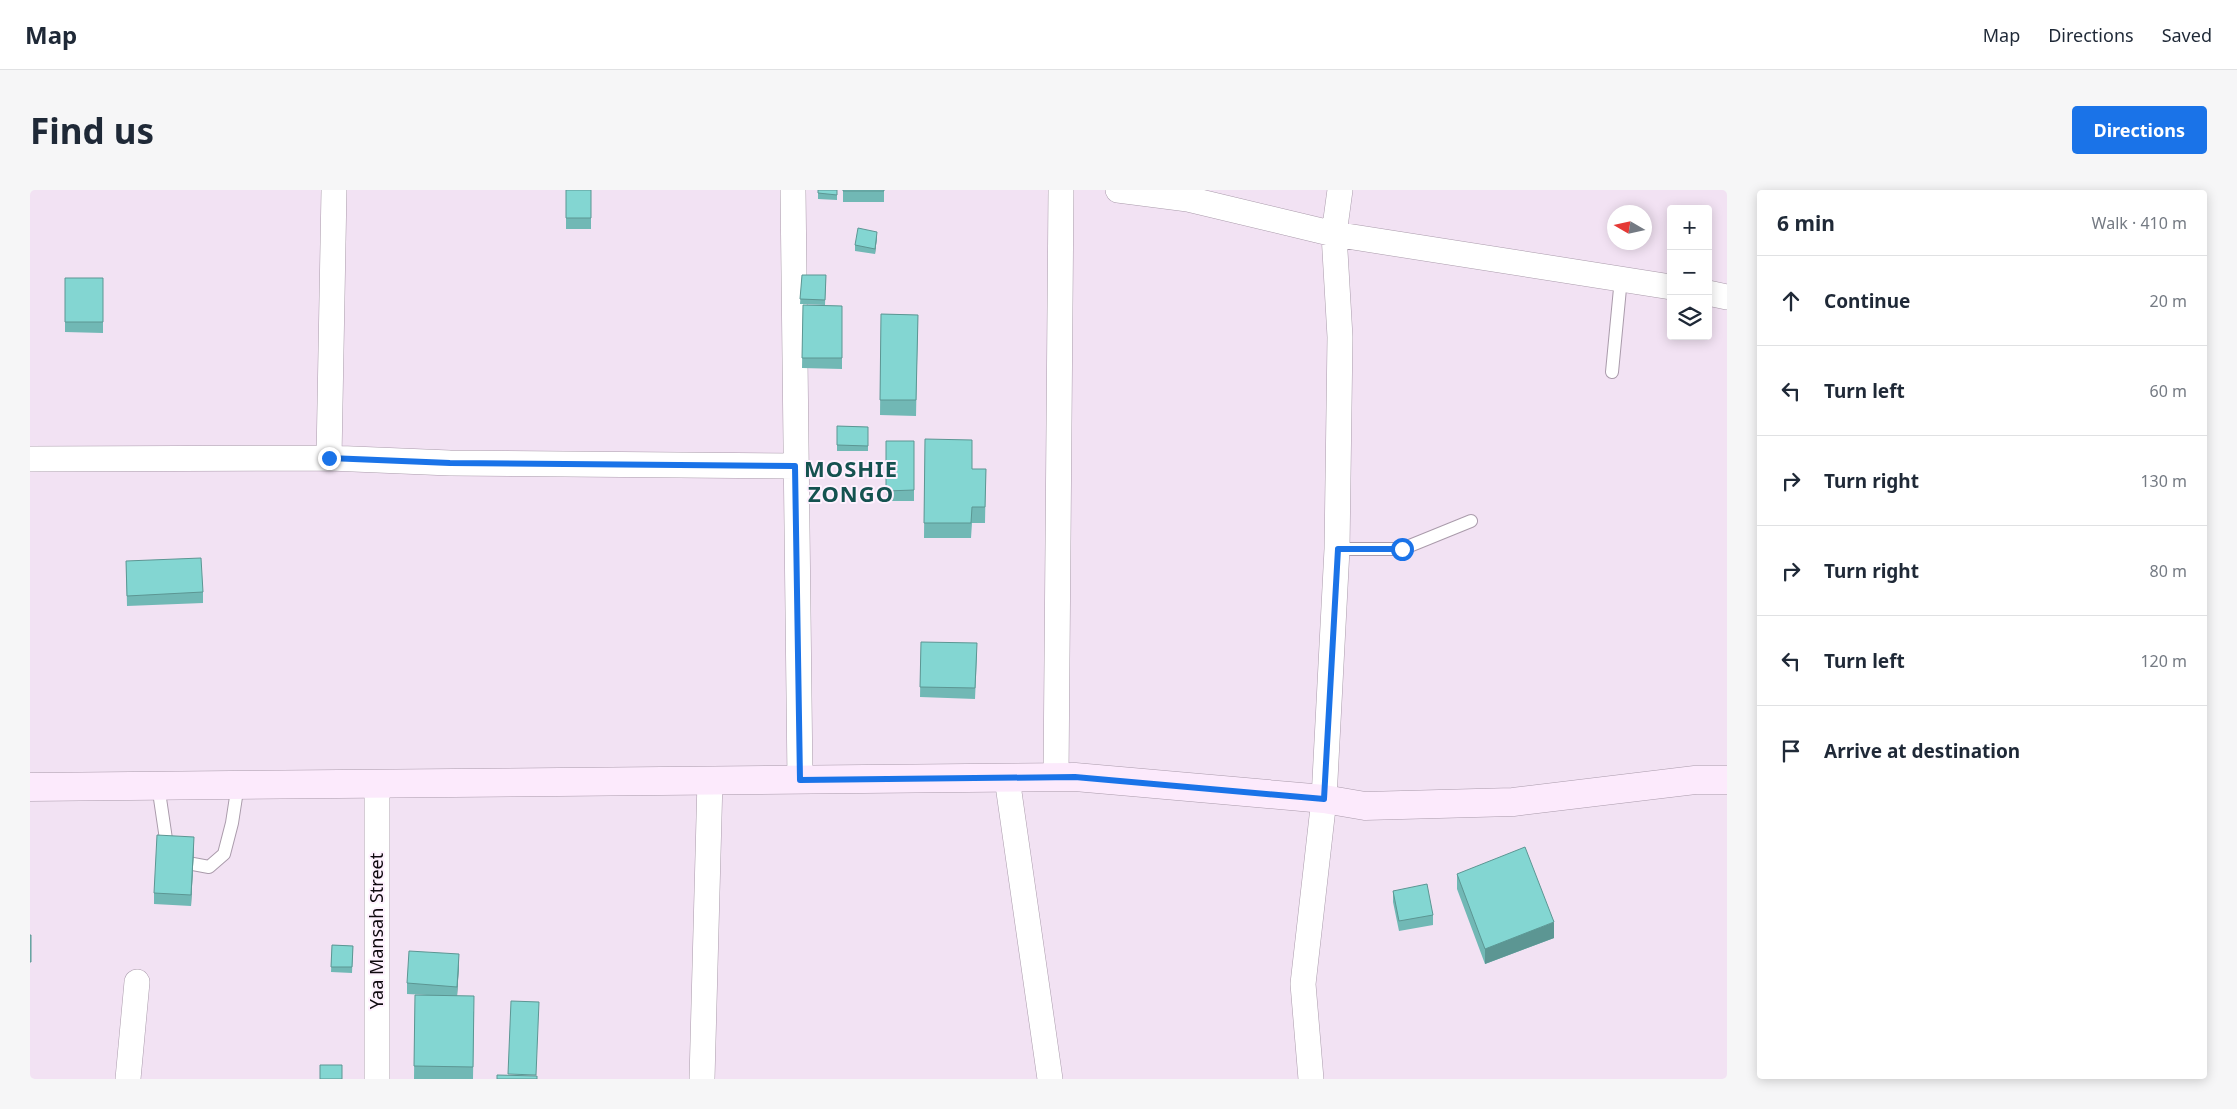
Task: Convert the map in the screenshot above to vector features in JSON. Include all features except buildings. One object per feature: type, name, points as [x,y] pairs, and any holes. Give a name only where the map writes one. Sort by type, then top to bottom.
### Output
[{"type":"street","points":[[329,458],[334,190]]},
{"type":"street","points":[[793,190],[800,780]]},
{"type":"street","points":[[1056,778],[1060,190]]},
{"type":"street","points":[[1118,190],[1188,195],[1334,234],[1667,286]]},
{"type":"street","points":[[1311,1079],[1303,984],[1324,799],[1338,549],[1340,337],[1334,234],[1340,190]]},
{"type":"street","points":[[1712,294],[1727,297]]},
{"type":"street","points":[[30,459],[329,458],[450,463],[795,466]]},
{"type":"street","points":[[30,786],[1075,777],[1324,799],[1365,806],[1513,802],[1695,780],[1727,780]]},
{"type":"street","points":[[1007,778],[1050,1079]]},
{"type":"street","points":[[702,1079],[710,780]]},
{"type":"street","name":"Yaa Mansah Street","points":[[377,783],[377,1079]]},
{"type":"street","points":[[128,1079],[137,982]]},
{"type":"lane","points":[[1612,372],[1621,278]]},
{"type":"lane","points":[[1338,549],[1402,549],[1470,521]]},
{"type":"lane","points":[[193,864],[209,867],[224,854],[232,823],[238,784]]},
{"type":"lane","points":[[158,785],[168,846]]},
{"type":"district","name":"MOSHIE ZONGO","points":[[851,482]]},
{"type":"route","points":[[329,458],[450,463],[795,466],[800,780],[1075,777],[1324,799],[1338,549],[1402,549]]}]
